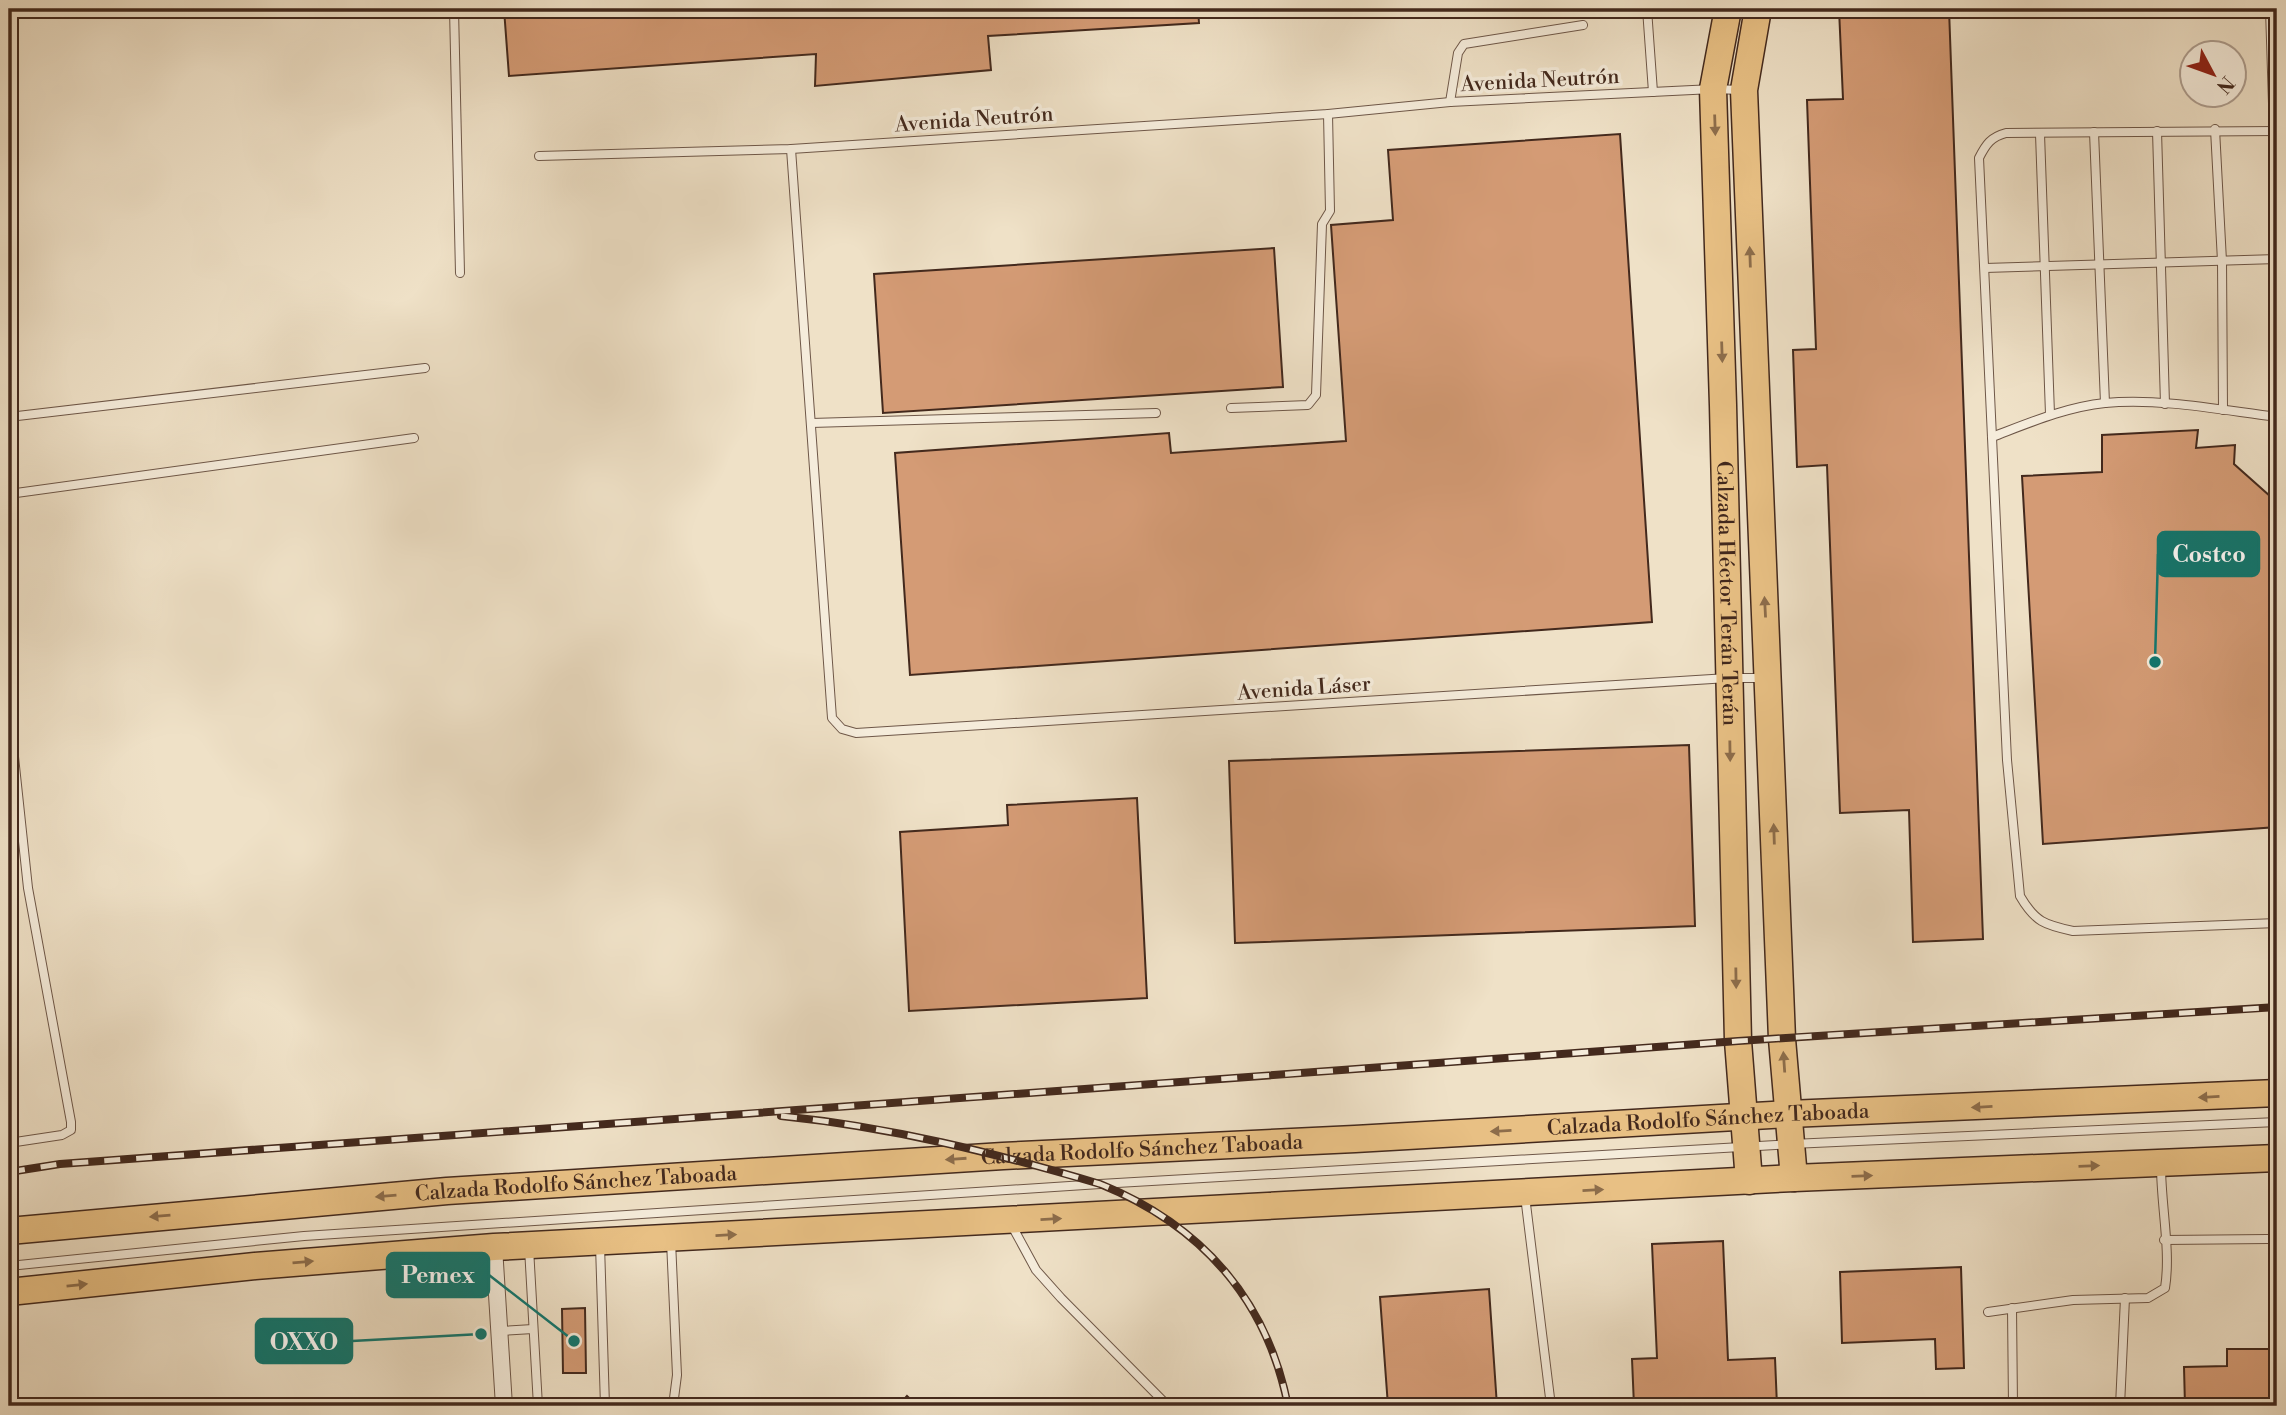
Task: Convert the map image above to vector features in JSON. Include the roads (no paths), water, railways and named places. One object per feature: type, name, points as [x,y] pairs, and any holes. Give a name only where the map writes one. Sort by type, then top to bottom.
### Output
[{"type":"main road","name":"Calzada Héctor Terán Terán","points":[[1728,9],[1713,89],[1738,1041],[1749,1181]]},
{"type":"main road","name":"Calzada Héctor Terán Terán","points":[[1758,9],[1744,90],[1782,1040],[1794,1178]]},
{"type":"main road","name":"Calzada Rodolfo Sánchez Taboada","points":[[9,1231],[489,1189],[1003,1156],[1789,1114],[2277,1093]]},
{"type":"main road","points":[[9,1292],[255,1266],[494,1247],[1794,1178],[2277,1158]]},
{"type":"street","points":[[494,1247],[504,1406]]},
{"type":"lane","points":[[130,9],[158,9]]},
{"type":"lane","points":[[454,9],[460,273]]},
{"type":"lane","points":[[1647,9],[1653,92]]},
{"type":"lane","points":[[2270,9],[2276,130],[2277,229]]},
{"type":"lane","points":[[1450,102],[1458,53],[1464,44],[1583,25]]},
{"type":"lane","name":"Avenida Neutrón","points":[[539,156],[792,149],[1328,114],[1450,102],[1713,89],[1744,90]]},
{"type":"lane","points":[[1231,408],[1308,405],[1316,395],[1322,224],[1330,211],[1328,114]]},
{"type":"lane","points":[[2215,130],[2222,261],[2223,410]]},
{"type":"lane","points":[[2276,130],[2040,134],[2006,132],[1986,144],[1979,158],[2007,760],[2020,896],[2030,914],[2045,925],[2073,931],[2277,923]]},
{"type":"lane","points":[[2157,131],[2165,404]]},
{"type":"lane","points":[[2094,132],[2105,403]]},
{"type":"lane","points":[[2040,134],[2050,414]]},
{"type":"lane","points":[[792,149],[811,423],[1156,413]]},
{"type":"lane","points":[[1984,268],[2277,259]]},
{"type":"lane","points":[[9,417],[425,368]]},
{"type":"lane","points":[[1992,438],[2050,414],[2105,403],[2165,404],[2277,417]]},
{"type":"lane","name":"Avenida Láser","points":[[811,423],[832,718],[842,729],[856,733],[1728,678],[1768,678]]},
{"type":"lane","points":[[9,494],[414,438]]},
{"type":"lane","points":[[9,709],[28,888],[71,1130],[62,1135],[9,1143]]},
{"type":"lane","points":[[9,1266],[304,1236],[1114,1183],[1792,1144],[2277,1122]]},
{"type":"lane","points":[[1988,1312],[2073,1300],[2148,1298],[2165,1288],[2168,1269],[2161,1163]]},
{"type":"lane","points":[[1525,1193],[1551,1406]]},
{"type":"lane","points":[[1009,1221],[1036,1270],[1168,1406]]},
{"type":"lane","points":[[671,1238],[677,1375],[673,1406]]},
{"type":"lane","points":[[2164,1240],[2268,1239]]},
{"type":"lane","points":[[600,1242],[605,1406]]},
{"type":"lane","points":[[528,1245],[538,1406]]},
{"type":"lane","points":[[2120,1406],[2125,1298]]},
{"type":"lane","points":[[2012,1308],[2013,1406]]},
{"type":"lane","points":[[500,1331],[533,1329]]},
{"type":"railway","points":[[9,1172],[60,1164],[1738,1041],[2277,1007]]},
{"type":"railway","points":[[781,1116],[903,1134],[982,1152],[1100,1184],[1136,1201],[1169,1221],[1198,1244],[1224,1270],[1246,1300],[1264,1332],[1278,1367],[1288,1406]]},
{"type":"place","name":"Costco","points":[[2155,662]]},
{"type":"place","name":"OXXO","points":[[481,1334]]},
{"type":"place","name":"Pemex","points":[[574,1341]]}]
